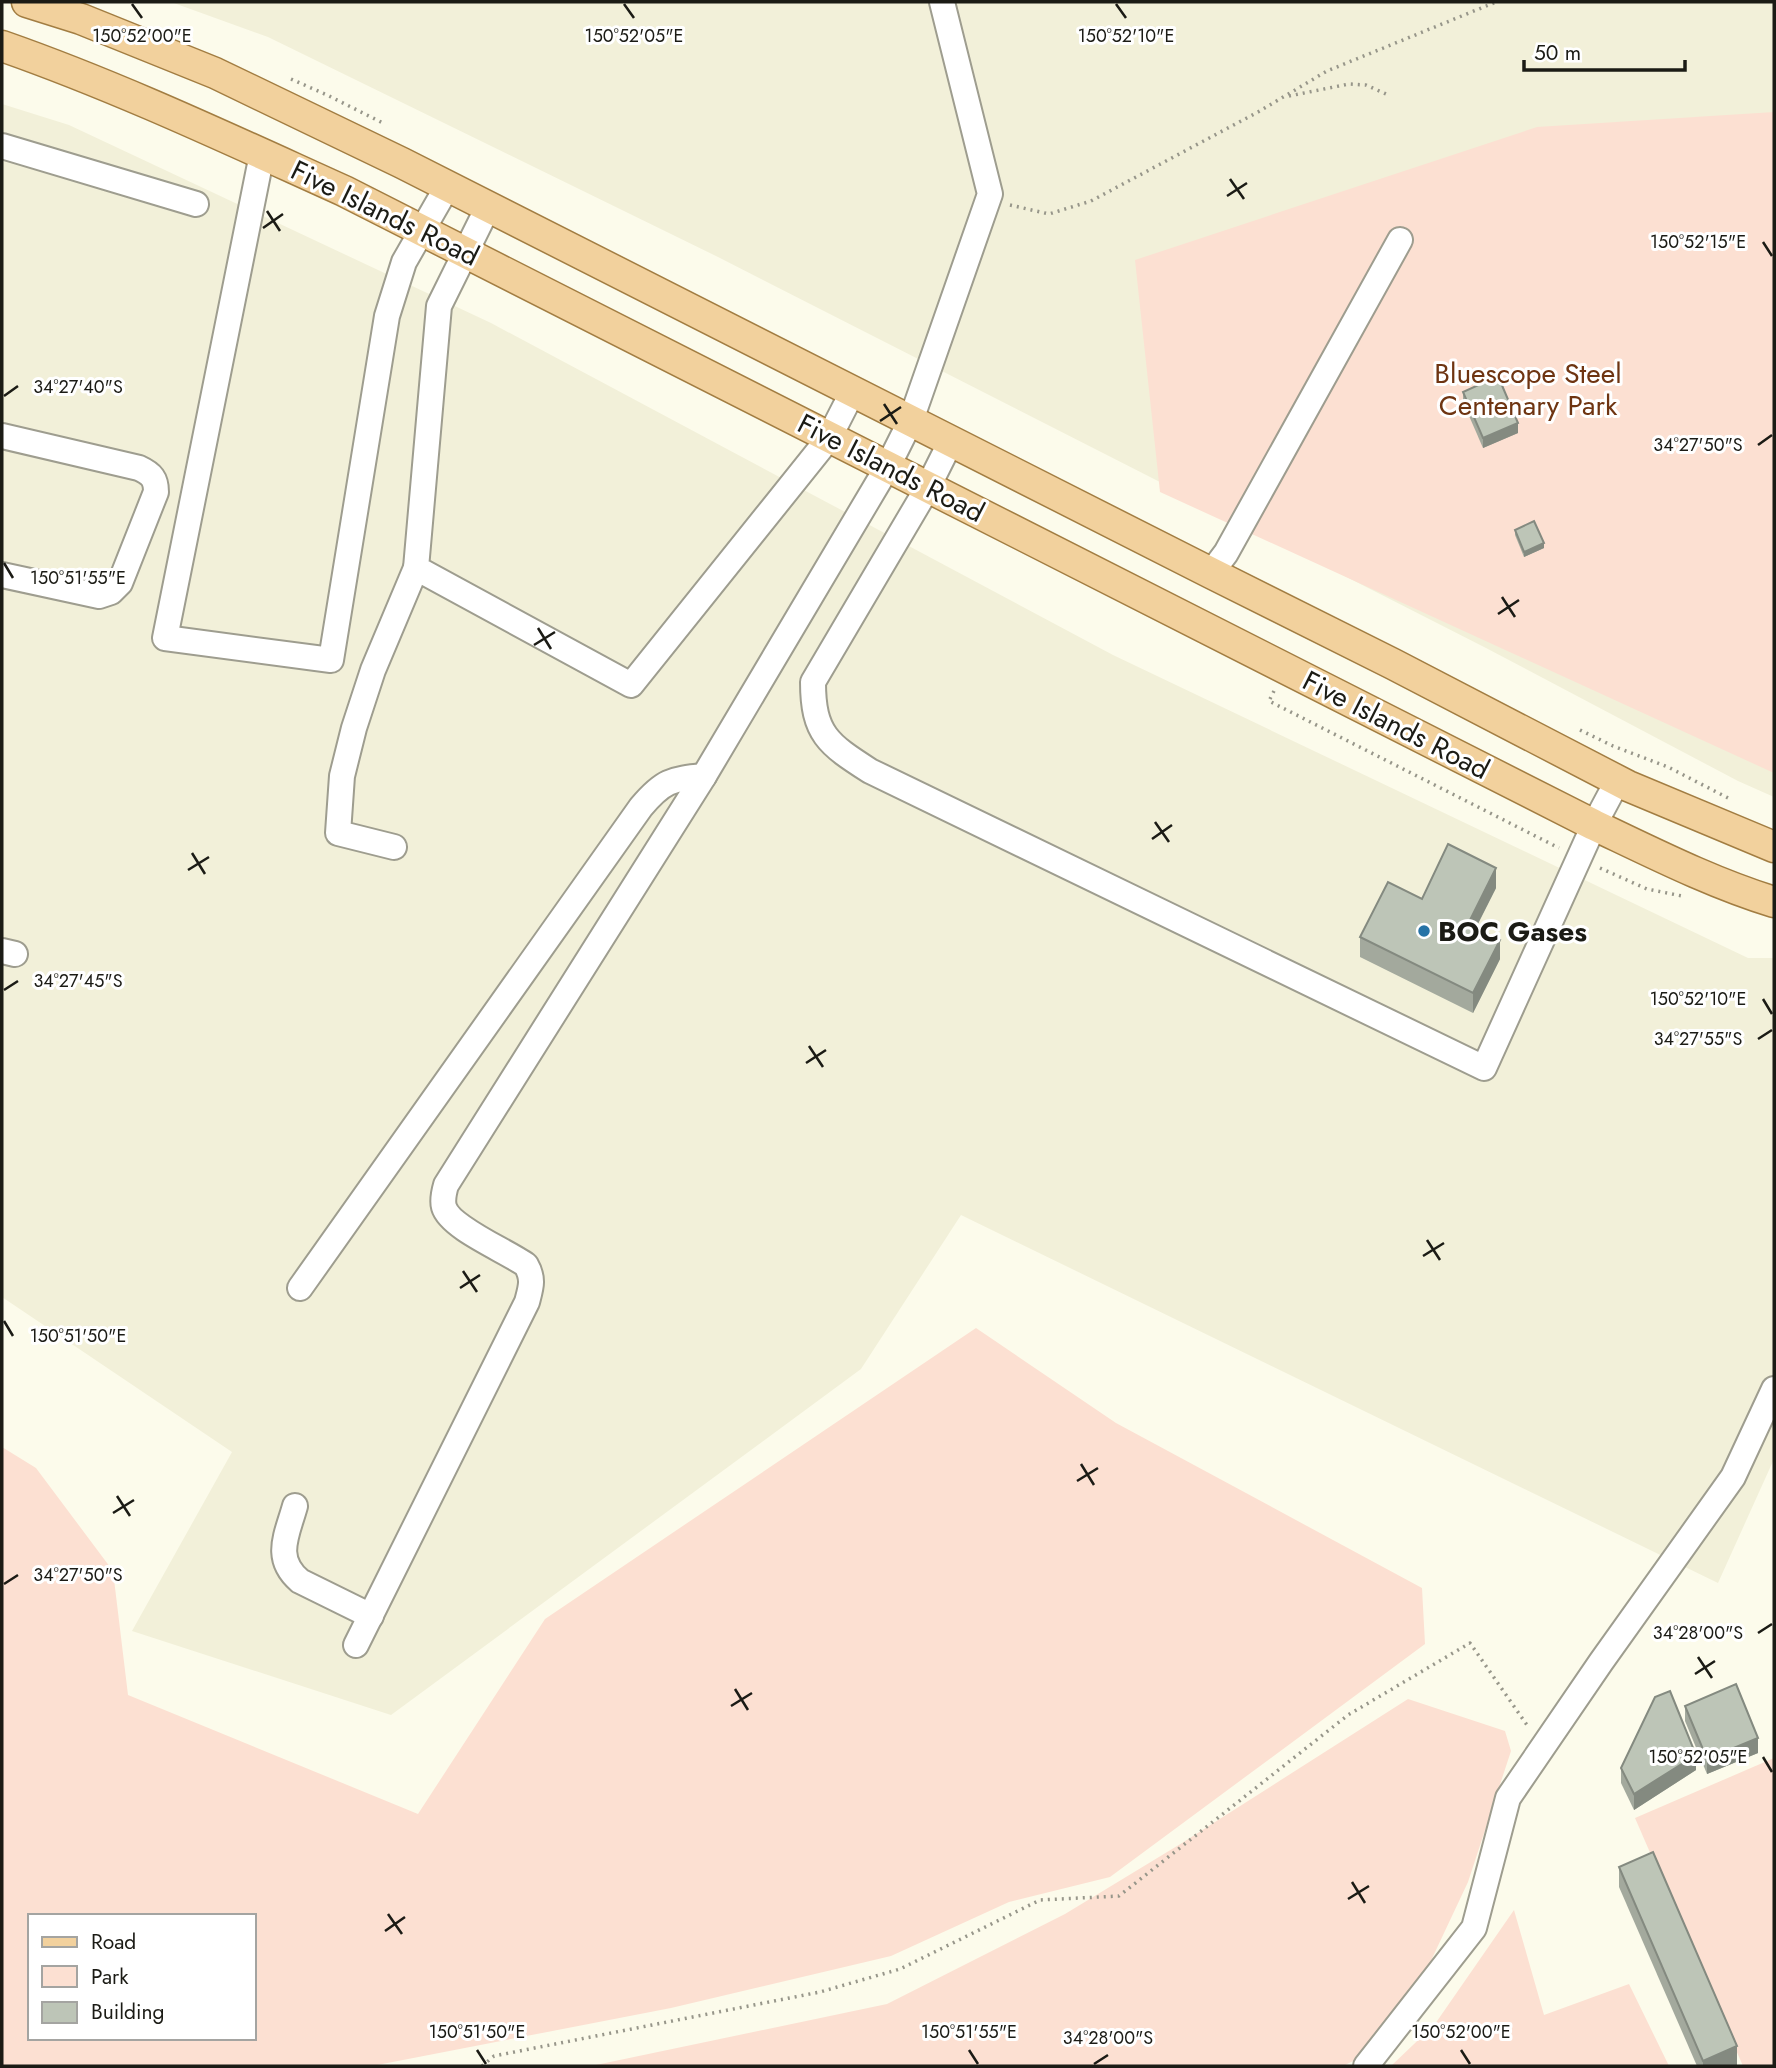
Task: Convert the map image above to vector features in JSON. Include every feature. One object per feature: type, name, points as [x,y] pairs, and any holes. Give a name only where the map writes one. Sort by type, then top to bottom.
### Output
[{"type":"main road","name":"Five Islands Road","points":[[27,2],[81,19],[215,73],[402,163],[1618,780],[1774,847]]},
{"type":"main road","name":"Five Islands Road","points":[[2,46],[164,108],[344,191],[1594,825],[1690,870],[1744,893],[1774,902]]},
{"type":"lane","points":[[356,1645],[527,1301],[533,1283],[532,1274],[526,1265],[456,1224],[449,1217],[444,1209],[446,1185],[704,776],[888,466],[911,420],[990,194],[942,2]]},
{"type":"lane","points":[[2,146],[196,204]]},
{"type":"lane","points":[[262,154],[165,638],[331,660],[387,316],[404,261],[447,187]]},
{"type":"lane","points":[[394,847],[338,833],[342,776],[373,670],[416,568],[439,306],[488,207]]},
{"type":"lane","points":[[1211,573],[1226,552],[1400,240]]},
{"type":"lane","points":[[416,568],[631,685],[829,438],[853,391]]},
{"type":"lane","points":[[2,436],[139,468],[150,473],[156,481],[156,492],[120,583],[111,592],[99,596],[2,575]]},
{"type":"lane","points":[[951,440],[928,487],[813,682],[813,707],[821,730],[839,751],[870,771],[1484,1068],[1594,825],[1618,780]]},
{"type":"lane","points":[[300,1288],[641,807],[666,783],[679,778],[704,776]]},
{"type":"lane","points":[[1366,2066],[1474,1928],[1508,1798],[1601,1662],[1734,1477],[1774,1389]]},
{"type":"lane","points":[[295,1506],[283,1548],[284,1561],[290,1573],[300,1581],[371,1616]]},
{"type":"path","points":[[990,194],[1006,204],[1049,214],[1091,201],[1328,71],[1496,2]]},
{"type":"path","points":[[1283,97],[1349,84],[1366,85],[1386,94]]},
{"type":"path","name":"Five Islands Road","points":[[1278,685],[1269,701],[1579,858],[1647,889],[1685,896]]},
{"type":"path","points":[[482,2066],[494,2056],[820,1992],[901,1969],[1040,1900],[1119,1896],[1348,1715],[1470,1643],[1542,1747]]},
{"type":"shaded area","points":[[171,2],[1774,2],[1774,797],[1738,781],[1486,648],[718,257],[268,37]]},
{"type":"shaded area","points":[[2,104],[69,125],[491,323],[1113,655],[1748,958],[1774,958],[1774,1459],[1718,1583],[961,1215],[861,1369],[391,1715],[132,1631],[232,1452],[2,1297]]},
{"type":"green space","name":"Bluescope Steel Centenary Park","points":[[1774,112],[1774,773],[1160,492],[1135,260],[1537,127]]},
{"type":"green space","points":[[976,1328],[1116,1423],[1422,1588],[1425,1644],[1110,1877],[1009,1902],[891,1956],[671,2008],[372,2066],[2,2066],[2,1447],[36,1468],[113,1571],[128,1695],[418,1814],[545,1619]]},
{"type":"green space","points":[[1408,1699],[1505,1731],[1511,1751],[1468,1882],[1428,1967],[1357,2059],[1343,2066],[591,2066],[887,2004],[1065,1914]]},
{"type":"green space","points":[[1774,1758],[1774,2066],[1743,2066],[1635,1818]]},
{"type":"green space","points":[[1514,1910],[1544,2015],[1629,1984],[1669,2066],[1391,2066],[1435,2024]]},
{"type":"building","points":[[1498,376],[1518,423],[1483,438],[1463,392]]},
{"type":"building","points":[[1534,521],[1544,543],[1524,552],[1515,530]]},
{"type":"building","name":"BOC Gases","points":[[1448,844],[1496,868],[1468,924],[1500,940],[1473,993],[1360,937],[1388,882],[1422,899]]},
{"type":"building","points":[[1736,1684],[1758,1738],[1707,1759],[1685,1706]]},
{"type":"building","points":[[1670,1691],[1696,1755],[1634,1794],[1621,1768],[1655,1697]]},
{"type":"building","points":[[1653,1852],[1737,2046],[1703,2061],[1619,1867]]},
{"type":"place","name":"BOC Gases","points":[[1424,931]]}]
